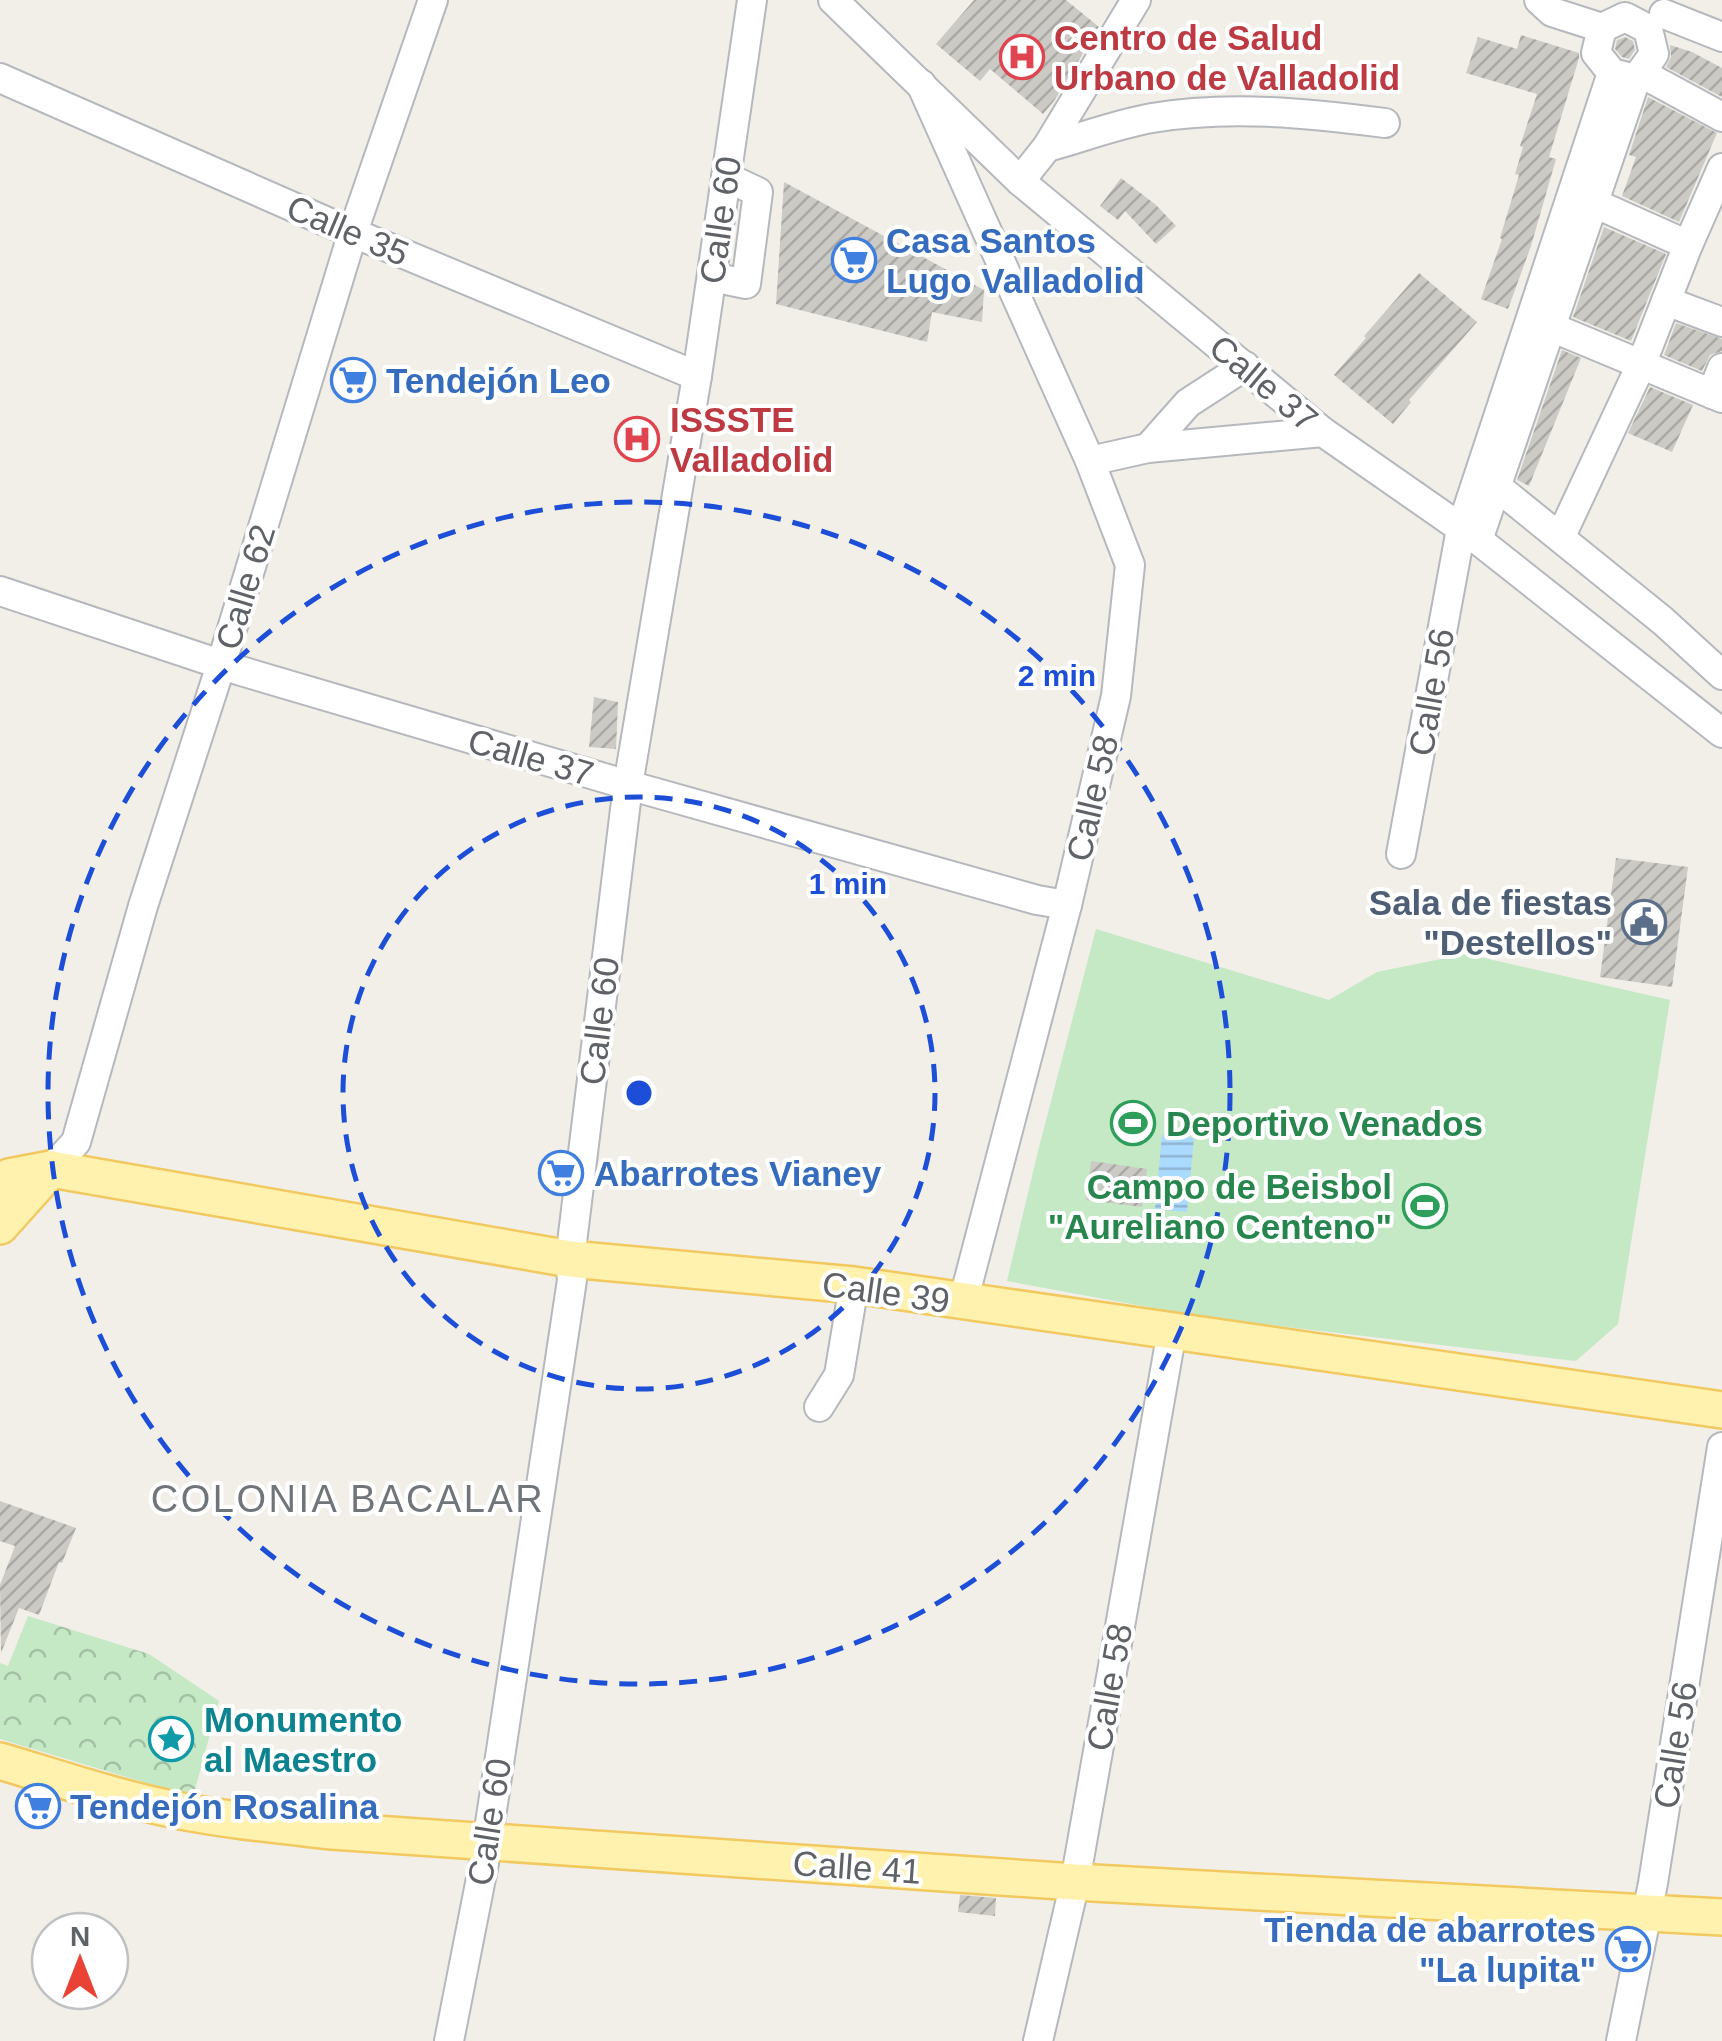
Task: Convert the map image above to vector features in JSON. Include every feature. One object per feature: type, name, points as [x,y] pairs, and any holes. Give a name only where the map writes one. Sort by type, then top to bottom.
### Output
[{"type":"main road","points":[[0,1226],[18,1179]]},
{"type":"main road","name":"Calle 39","points":[[18,1179],[570,1260],[854,1285],[1722,1410]]},
{"type":"main road","name":"Calle 41","points":[[0,1762],[172,1809],[251,1822],[404,1837],[1075,1882],[1722,1917]]},
{"type":"street","name":"Calle 62","points":[[18,1179],[76,1142],[143,906],[222,665],[353,232],[433,0]]},
{"type":"street","name":"Calle 60","points":[[449,2041],[486,1841],[572,1280],[570,1260],[628,785],[698,376],[752,0]]},
{"type":"street","name":"Calle 37","points":[[834,0],[1020,181],[1323,432],[1469,535],[1722,733]]},
{"type":"street","points":[[1020,181],[1047,147],[1136,0]]},
{"type":"street","points":[[1538,0],[1552,12],[1602,28],[1625,17],[1663,14],[1722,37]]},
{"type":"street","points":[[1469,535],[1630,75],[1654,54],[1663,14]]},
{"type":"street","points":[[1602,28],[1596,53],[1630,75],[1722,117]]},
{"type":"street","points":[[1469,535],[1496,486],[1594,202],[1630,75]]},
{"type":"street","name":"Calle 35","points":[[0,78],[353,232],[698,376]]},
{"type":"street","name":"Calle 58","points":[[921,84],[1090,461],[1130,565],[1116,696],[1067,905],[963,1302]]},
{"type":"street","points":[[1047,147],[1149,119],[1209,111],[1323,115],[1385,123]]},
{"type":"street","points":[[1561,536],[1641,364],[1722,168]]},
{"type":"street","points":[[1594,202],[1688,245]]},
{"type":"street","points":[[1666,301],[1722,322]]},
{"type":"street","points":[[1551,327],[1641,364],[1718,387]]},
{"type":"street","points":[[1148,448],[1188,402],[1245,366]]},
{"type":"street","points":[[1090,461],[1148,448],[1323,432]]},
{"type":"street","points":[[1496,486],[1561,536],[1722,675]]},
{"type":"street","name":"Calle 56","points":[[1400,854],[1469,535]]},
{"type":"street","name":"Calle 37","points":[[0,592],[222,665],[628,785],[1037,900],[1067,905]]},
{"type":"street","points":[[819,1406],[840,1375],[854,1285]]},
{"type":"street","name":"Calle 58","points":[[1038,2041],[1075,1882],[1172,1331]]},
{"type":"street","name":"Calle 56","points":[[1620,2041],[1653,1883],[1722,1447]]},
{"type":"green space","name":"Campo de Beisbol \"Aureliano Centeno\"","points":[[1096,929],[1329,1000],[1377,972],[1466,954],[1670,1000],[1618,1324],[1576,1361],[1202,1317],[1007,1281]]},
{"type":"green space","points":[[28,1616],[149,1654],[219,1701],[193,1797],[0,1739],[0,1663],[8,1666]]},
{"type":"water","points":[[1162,1135],[1194,1138],[1187,1212],[1155,1209]]},
{"type":"building","name":"Centro de Salud Urbano de Valladolid","points":[[974,0],[1066,0],[1099,27],[1043,114],[990,69],[980,81],[936,44]]},
{"type":"building","points":[[1521,35],[1579,53],[1579,58],[1549,157],[1556,159],[1508,309],[1481,299],[1502,239],[1519,175],[1515,174],[1523,147],[1520,146],[1537,94],[1466,73],[1478,37],[1517,49]]},
{"type":"building","points":[[1625,37],[1633,41],[1635,50],[1629,59],[1615,49],[1617,40]]},
{"type":"building","points":[[1670,45],[1722,68],[1722,97],[1666,67],[1671,57]]},
{"type":"building","points":[[1648,97],[1717,133],[1679,222],[1622,196],[1636,157],[1629,155]]},
{"type":"building","points":[[1121,178],[1176,226],[1156,244],[1125,211],[1118,220],[1100,206]]},
{"type":"building","name":"Casa Santos Lugo Valladolid","points":[[784,182],[984,290],[982,322],[932,312],[927,342],[776,304]]},
{"type":"building","points":[[1604,227],[1666,254],[1631,341],[1573,317]]},
{"type":"building","points":[[1419,273],[1477,322],[1393,424],[1334,375]]},
{"type":"building","points":[[1676,323],[1722,339],[1722,351],[1710,355],[1702,371],[1664,355]]},
{"type":"building","points":[[1562,350],[1581,358],[1529,486],[1517,480]]},
{"type":"building","points":[[1650,387],[1693,405],[1672,452],[1628,433]]},
{"type":"building","points":[[594,697],[618,702],[616,749],[589,747]]},
{"type":"building","name":"Sala de fiestas \"Destellos\"","points":[[1616,858],[1688,867],[1672,987],[1600,977]]},
{"type":"building","points":[[1091,1161],[1147,1169],[1142,1207],[1086,1200]]},
{"type":"building","points":[[0,1501],[76,1528],[39,1615],[19,1608],[1,1653],[0,1585],[15,1546],[0,1541]]},
{"type":"building","points":[[960,1895],[996,1898],[995,1916],[958,1912]]},
{"type":"place","name":"Centro de Salud Urbano de Valladolid","points":[[1022,57]]},
{"type":"place","name":"Casa Santos Lugo Valladolid","points":[[854,260]]},
{"type":"place","name":"Tendejón Leo","points":[[353,380]]},
{"type":"place","name":"ISSSTE Valladolid","points":[[637,439]]},
{"type":"place","name":"Sala de fiestas \"Destellos\"","points":[[1644,922]]},
{"type":"place","name":"Deportivo Venados","points":[[1133,1123]]},
{"type":"place","name":"Abarrotes Vianey","points":[[561,1173]]},
{"type":"place","name":"Campo de Beisbol \"Aureliano Centeno\"","points":[[1425,1206]]},
{"type":"place","name":"Monumento al Maestro","points":[[171,1739]]},
{"type":"place","name":"Tendejón Rosalina","points":[[38,1806]]},
{"type":"place","name":"Tienda de abarrotes \"La lupita\"","points":[[1628,1949]]},
{"type":"district","name":"COLONIA BACALAR","points":[[348,1499]]}]
